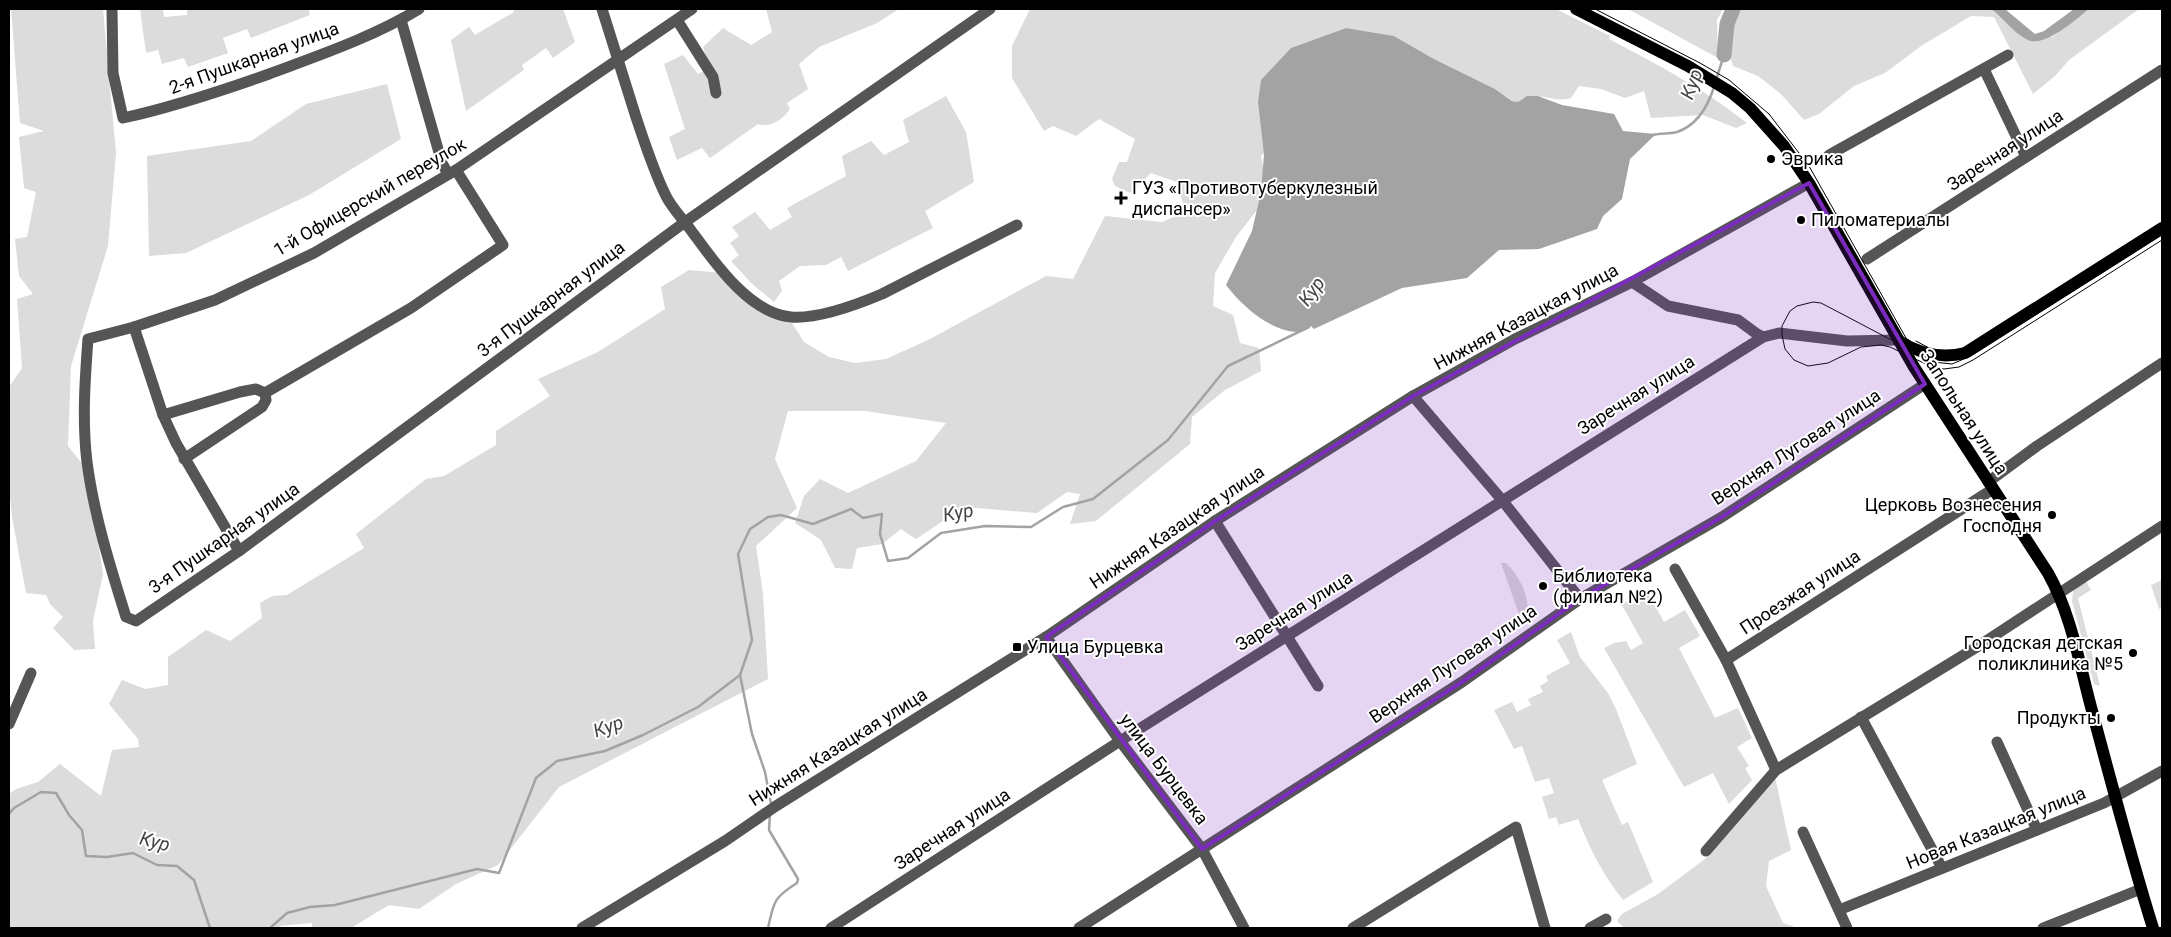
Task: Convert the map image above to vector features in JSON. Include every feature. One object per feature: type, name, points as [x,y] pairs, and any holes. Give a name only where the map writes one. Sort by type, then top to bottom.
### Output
[{"type":"main road","name":"Запольная улица","points":[[1576,9],[1688,66],[1732,93],[1750,108],[1784,146],[1809,183],[1898,340],[2059,593],[2153,928]]},
{"type":"main road","points":[[1898,340],[1930,355],[1952,356],[1964,353],[2162,228]]},
{"type":"street","name":"2-я Пушкарная улица","points":[[112,9],[113,73],[123,118],[188,102],[326,54],[400,20],[419,9]]},
{"type":"street","points":[[602,9],[650,156],[666,195],[677,214],[720,269],[760,306],[774,313],[791,317],[836,310],[882,294],[1017,225]]},
{"type":"street","name":"1-й Офицерский переулок","points":[[136,621],[126,617],[100,532],[87,460],[85,389],[88,339],[134,327],[215,300],[314,253],[452,172],[692,9]]},
{"type":"street","name":"3-я Пушкарная улица","points":[[136,621],[239,551],[685,222],[990,9]]},
{"type":"street","points":[[265,393],[412,308],[503,245],[452,172],[442,163],[400,20]]},
{"type":"street","points":[[677,20],[713,77],[716,93]]},
{"type":"street","points":[[1829,155],[2008,55]]},
{"type":"street","points":[[1984,68],[2026,157]]},
{"type":"street","name":"Заречная улица","points":[[1867,259],[2162,70]]},
{"type":"street","name":"Нижняя Казацкая улица","points":[[582,928],[595,925],[776,806],[1046,637],[1215,521],[1413,396],[1515,339],[1632,282],[1809,183]]},
{"type":"street","points":[[1632,282],[1668,306],[1738,320],[1757,334],[1763,336]]},
{"type":"street","points":[[134,327],[163,416],[184,459],[239,551]]},
{"type":"street","name":"Заречная улица","points":[[831,928],[1120,740],[1763,336],[1779,333],[1847,341],[1898,340]]},
{"type":"street","name":"Проезжая улица","points":[[1726,660],[1991,485],[2037,446],[2162,363]]},
{"type":"street","name":"Верхняя Луговая улица","points":[[1079,928],[1462,682],[1580,599],[1722,517],[1925,384]]},
{"type":"street","points":[[163,416],[240,392],[256,389],[265,393]]},
{"type":"street","points":[[184,459],[262,406],[266,400],[265,393]]},
{"type":"street","points":[[1413,396],[1502,500],[1580,599]]},
{"type":"street","points":[[1215,521],[1318,686]]},
{"type":"street","points":[[1706,851],[1776,770],[1980,645],[2162,526]]},
{"type":"street","points":[[1675,569],[1726,660],[1776,770]]},
{"type":"street","name":"улица Бурцевка","points":[[1046,637],[1202,849],[1244,928]]},
{"type":"street","points":[[9,724],[31,673]]},
{"type":"street","points":[[1861,717],[1942,868]]},
{"type":"street","points":[[1997,742],[2037,830]]},
{"type":"street","name":"Новая Казацкая улица","points":[[1838,910],[2115,798],[2162,771]]},
{"type":"street","points":[[1353,928],[1516,827],[1545,928]]},
{"type":"street","points":[[1804,832],[1847,928]]},
{"type":"street","points":[[2043,928],[2141,889]]},
{"type":"street","points":[[1590,928],[1606,919]]},
{"type":"highlighted area","points":[[1809,183],[1925,384],[1722,517],[1580,599],[1462,682],[1202,849],[1046,637],[1215,521],[1413,396]]},
{"type":"shaded area","points":[[11,9],[103,9],[116,153],[108,246],[71,366],[68,446],[87,470],[103,574],[93,621],[95,649],[74,650],[53,628],[63,617],[50,604],[46,595],[26,593],[12,517],[9,485],[9,387],[22,368],[17,299],[33,294],[19,276],[15,239],[27,237],[36,192],[24,188],[19,137],[44,131],[20,123]]},
{"type":"shaded area","points":[[140,9],[163,9],[164,17],[187,15],[187,9],[308,9],[310,15],[251,38],[247,29],[223,38],[228,53],[188,67],[184,58],[162,64],[158,50],[146,53]]},
{"type":"shaded area","points":[[513,9],[563,9],[575,42],[553,58],[546,48],[522,65],[524,70],[466,111],[451,40],[469,27],[475,35],[514,12]]},
{"type":"shaded area","points":[[766,9],[899,9],[877,23],[819,47],[799,64],[808,89],[787,103],[790,109],[780,119],[772,124],[758,124],[710,158],[702,148],[677,160],[669,137],[685,129],[664,64],[683,55],[698,74],[710,68],[703,47],[723,28],[751,45],[772,32]]},
{"type":"shaded area","points":[[1030,9],[1556,9],[1610,36],[1609,39],[1680,78],[1714,99],[1747,123],[1736,128],[1703,115],[1651,118],[1644,91],[1625,98],[1601,89],[1579,86],[1571,98],[1557,99],[1532,96],[1518,102],[1513,101],[1495,89],[1434,59],[1394,36],[1346,28],[1291,48],[1264,154],[1261,155],[1265,178],[1257,210],[1236,237],[1215,273],[1213,306],[1233,315],[1240,343],[1259,348],[1261,371],[1225,390],[1192,417],[1190,444],[1096,521],[1070,524],[1080,494],[1067,492],[1037,513],[964,507],[916,539],[901,529],[882,544],[857,548],[852,569],[835,568],[821,540],[795,523],[804,496],[820,479],[848,493],[916,461],[946,423],[865,411],[788,411],[775,459],[797,508],[756,546],[763,594],[768,679],[559,787],[498,865],[456,884],[419,909],[389,905],[351,928],[312,928],[312,923],[280,926],[278,928],[9,928],[9,794],[16,789],[38,782],[60,764],[101,796],[112,750],[139,747],[138,739],[109,704],[122,680],[145,689],[168,685],[168,657],[206,630],[230,641],[262,618],[260,603],[272,596],[287,595],[364,548],[356,534],[426,479],[444,476],[496,445],[496,431],[550,396],[538,379],[598,352],[665,309],[661,287],[689,270],[723,273],[775,317],[792,323],[804,342],[829,357],[855,363],[886,359],[928,340],[1046,276],[1073,279],[1105,216],[1162,222],[1180,214],[1183,203],[1177,182],[1151,173],[1130,193],[1115,186],[1112,179],[1119,162],[1127,162],[1135,139],[1099,119],[1076,136],[1053,126],[1044,131],[1012,78],[1012,46]]},
{"type":"shaded area","points":[[1628,9],[1723,9],[1717,20],[1718,58]]},
{"type":"shaded area","points":[[1739,9],[1991,9],[2018,33],[2052,37],[2089,9],[2139,9],[2069,60],[2056,75],[2033,94],[1994,17],[1971,16],[1921,46],[1885,73],[1854,86],[1819,114],[1804,120],[1781,94],[1758,76],[1733,66],[1730,45]]},
{"type":"shaded area","points":[[387,84],[401,139],[309,195],[186,253],[149,256],[147,156],[251,141],[306,104]]},
{"type":"shaded area","points":[[946,96],[966,132],[974,182],[925,211],[933,228],[848,271],[841,257],[826,265],[800,266],[779,281],[782,291],[774,302],[751,283],[731,261],[739,255],[730,243],[739,236],[732,227],[755,212],[770,230],[792,217],[787,208],[846,176],[842,156],[871,141],[884,155],[909,142],[903,120]]},
{"type":"shaded area","points":[[1501,563],[1506,563],[1511,568],[1519,579],[1524,591],[1528,611],[1521,620]]},
{"type":"shaded area","points":[[2085,580],[2091,590],[2078,598],[2100,686],[2094,684],[2072,601],[2073,591]]},
{"type":"shaded area","points":[[2162,580],[2162,608],[2159,609],[2151,585]]},
{"type":"shaded area","points":[[1646,590],[1664,622],[1685,610],[1700,636],[1679,648],[1715,718],[1738,708],[1752,738],[1737,747],[1749,766],[1745,768],[1752,780],[1729,804],[1713,773],[1684,787],[1604,648],[1614,643],[1626,641],[1631,650],[1643,643],[1622,605]]},
{"type":"shaded area","points":[[1571,632],[1580,657],[1608,693],[1616,709],[1637,764],[1602,780],[1622,825],[1628,822],[1653,882],[1623,900],[1609,881],[1587,841],[1578,819],[1559,825],[1556,817],[1549,819],[1542,797],[1554,793],[1549,778],[1535,782],[1522,746],[1514,749],[1494,710],[1512,702],[1517,712],[1531,705],[1528,699],[1543,692],[1540,686],[1548,681],[1546,676],[1570,663],[1557,640]]},
{"type":"shaded area","points":[[1775,777],[1791,850],[1769,861],[1766,886],[1783,923],[1798,928],[1624,928],[1617,921],[1622,914],[1658,894],[1705,859]]},
{"type":"water","points":[[1991,9],[2005,9],[2035,34],[2044,31],[2074,9],[2089,9],[2059,32],[2050,37],[2033,41],[2017,33]]},
{"type":"water","points":[[1346,28],[1394,36],[1434,59],[1495,89],[1512,101],[1518,102],[1527,96],[1538,96],[1562,105],[1614,114],[1623,131],[1656,134],[1630,159],[1622,199],[1603,216],[1597,229],[1539,249],[1499,250],[1467,278],[1402,288],[1314,329],[1311,326],[1296,332],[1276,327],[1248,309],[1226,285],[1252,231],[1261,192],[1264,154],[1258,102],[1261,80],[1291,48]]},
{"type":"waterway","name":"Кур","points":[[1724,55],[1727,24],[1733,9]]},
{"type":"waterway","name":"Кур","points":[[1716,80],[1724,55]]},
{"type":"waterway","name":"Кур","points":[[1653,135],[1677,132],[1691,125],[1705,108],[1714,87]]},
{"type":"waterway","name":"Кур","points":[[270,928],[287,913],[310,907],[335,905],[477,869],[499,873],[536,778],[557,761],[605,751],[643,735],[698,707],[740,675],[752,640],[738,554],[750,529],[768,517],[781,515],[813,524],[851,509],[863,518],[882,514],[880,534],[888,561],[908,558],[941,533],[985,526],[1031,527],[1063,507],[1093,499],[1168,440],[1228,366],[1309,327]]},
{"type":"waterway","points":[[740,675],[752,734],[765,772],[771,804]]},
{"type":"waterway","name":"Кур","points":[[9,814],[14,808],[41,792],[56,793],[69,815],[82,830],[86,856],[107,857],[133,853],[157,865],[177,866],[194,880],[210,928]]},
{"type":"waterway","points":[[768,928],[776,901],[783,893],[797,883],[798,879],[769,830],[770,814]]},
{"type":"tram line","points":[[1595,9],[1729,80],[1769,114],[1809,166],[1906,338],[1919,349]]},
{"type":"tram line","points":[[2162,235],[1971,356],[1952,364],[1933,362],[1821,303],[1813,302],[1797,306],[1790,311],[1782,326],[1785,349],[1794,360],[1808,366],[1828,363],[1861,347],[1881,345],[1890,347],[1928,365],[1944,369],[1959,367],[2162,240]]},
{"type":"tram line","points":[[1916,341],[1944,356],[1961,359]]},
{"type":"place","name":"Эврика","points":[[1771,159]]},
{"type":"place","name":"ГУЗ «Противотуберкулезный диспансер»","points":[[1121,198]]},
{"type":"place","name":"Пиломатериалы","points":[[1801,220]]},
{"type":"place","name":"Церковь Вознесения Господня","points":[[2052,515]]},
{"type":"place","name":"Библиотека (филиал №2)","points":[[1543,586]]},
{"type":"place","name":"Улица Бурцевка","points":[[1017,647]]},
{"type":"place","name":"Городская детская поликлиника №5","points":[[2133,653]]},
{"type":"place","name":"Продукты","points":[[2111,718]]}]
